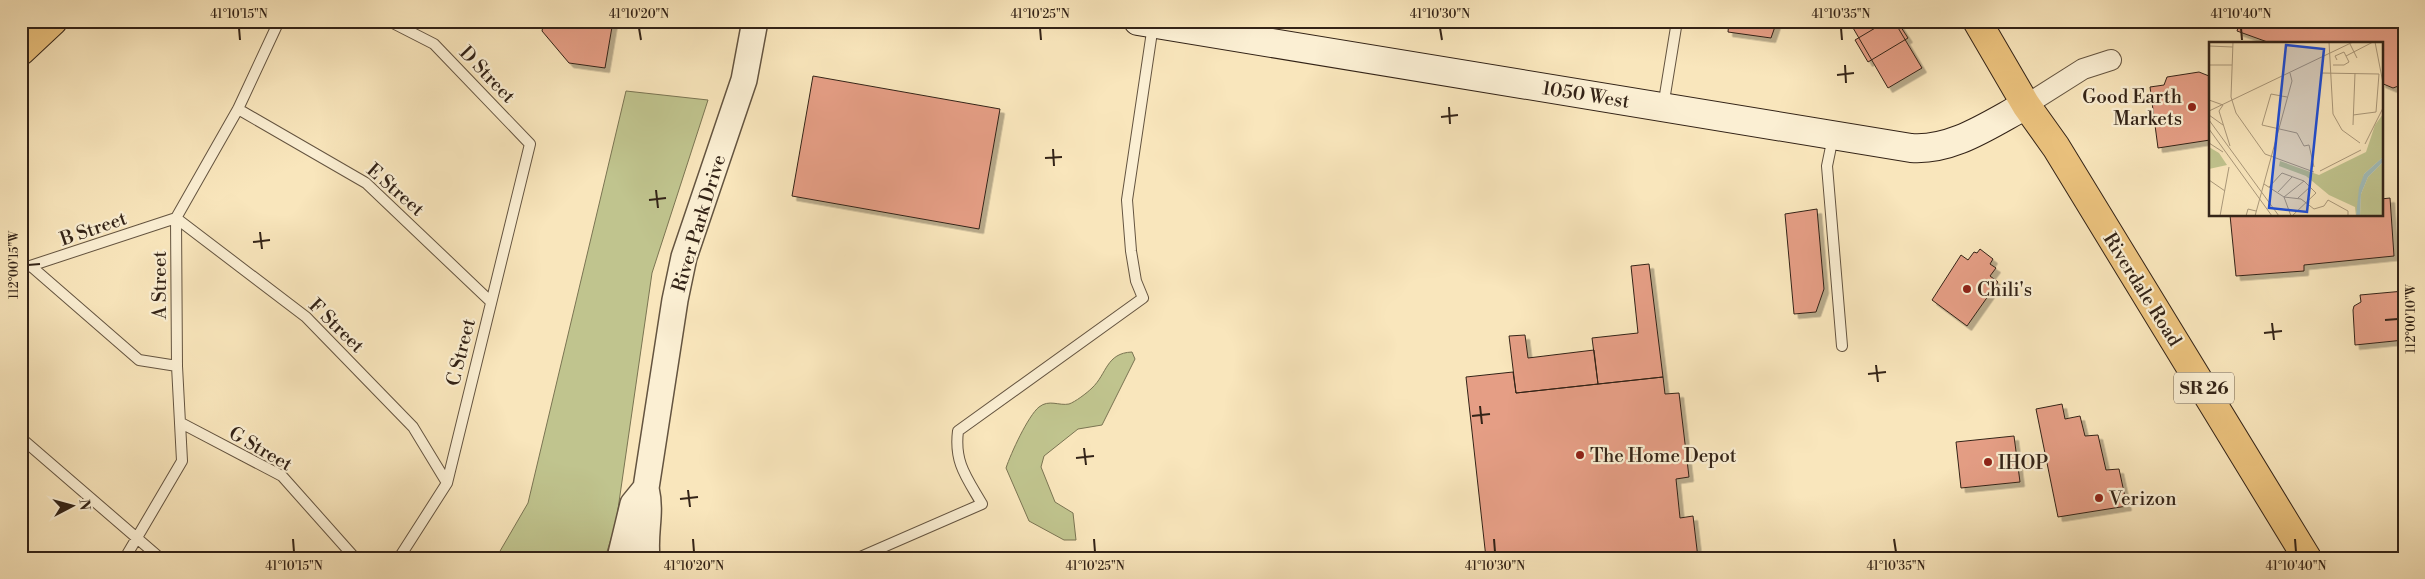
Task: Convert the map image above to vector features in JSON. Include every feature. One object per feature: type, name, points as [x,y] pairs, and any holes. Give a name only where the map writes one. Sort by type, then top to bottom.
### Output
[{"type":"main road","points":[[21,51],[53,21]]},
{"type":"main road","name":"Riverdale Road","points":[[1977,21],[2026,105],[2056,147],[2307,558]]},
{"type":"main road","name":"1050 West","points":[[1148,22],[1663,106],[1904,148],[1937,147],[1960,139],[2026,105]]},
{"type":"street","name":"River Park Drive","points":[[647,558],[645,543],[650,506],[646,488],[675,300],[684,257],[744,80],[755,21]]},
{"type":"street","points":[[2026,105],[2082,69],[2111,60]]},
{"type":"street","name":"River Park Drive","points":[[620,558],[633,504],[646,488]]},
{"type":"lane","points":[[176,218],[238,109],[279,21]]},
{"type":"lane","name":"D Street","points":[[389,21],[434,44],[530,144]]},
{"type":"lane","points":[[1663,106],[1677,21]]},
{"type":"lane","points":[[858,558],[982,504],[958,462],[958,431],[1143,298],[1136,281],[1126,200],[1148,22]]},
{"type":"lane","name":"E Street","points":[[238,109],[366,183],[490,301]]},
{"type":"lane","points":[[1833,136],[1827,166],[1842,346]]},
{"type":"lane","name":"C Street","points":[[399,558],[447,483],[490,301],[530,144]]},
{"type":"lane","name":"B Street","points":[[21,269],[32,267],[176,218]]},
{"type":"lane","name":"A Street","points":[[125,558],[182,461],[177,366],[176,218]]},
{"type":"lane","name":"F Street","points":[[176,218],[306,316],[413,427],[447,483]]},
{"type":"lane","points":[[32,267],[139,360],[177,366]]},
{"type":"lane","name":"G Street","points":[[181,423],[282,476],[354,558]]},
{"type":"lane","points":[[21,438],[138,537],[160,558]]},
{"type":"green space","points":[[626,91],[708,100],[652,273],[616,523],[605,558],[496,558],[528,503]]},
{"type":"green space","points":[[1132,352],[1135,359],[1102,425],[1078,429],[1044,456],[1041,467],[1055,502],[1073,513],[1076,540],[1064,540],[1029,521],[1006,468],[1025,426],[1039,407],[1046,403],[1069,404],[1092,388],[1112,360],[1123,353]]},
{"type":"building","points":[[544,21],[613,21],[605,68],[569,63],[542,31]]},
{"type":"building","points":[[1729,21],[1777,21],[1771,38],[1728,32]]},
{"type":"building","points":[[1849,21],[1894,21],[1922,68],[1888,88]]},
{"type":"building","points":[[1887,21],[1897,21],[1908,38],[1868,62],[1855,40]]},
{"type":"building","points":[[2240,21],[2404,21],[2404,84],[2393,88],[2382,83],[2382,42],[2267,42],[2237,31]]},
{"type":"building","points":[[2199,72],[2209,76],[2209,140],[2158,148],[2150,87],[2164,85],[2167,77]]},
{"type":"building","points":[[813,76],[1000,109],[979,229],[792,196]]},
{"type":"building","points":[[2390,198],[2394,256],[2304,265],[2304,271],[2236,276],[2230,216],[2382,216],[2382,199]]},
{"type":"building","points":[[1817,209],[1824,289],[1816,312],[1794,314],[1785,214]]},
{"type":"building","points":[[1980,249],[1993,259],[1990,264],[1996,268],[1990,276],[1998,282],[1967,326],[1932,300],[1961,255],[1968,260],[1974,252],[1977,253]]},
{"type":"building","points":[[1649,264],[1663,377],[1598,384],[1592,338],[1638,333],[1631,266]]},
{"type":"building","points":[[2404,291],[2404,340],[2355,345],[2353,310],[2354,306],[2361,302],[2360,295]]},
{"type":"building","points":[[1525,335],[1528,358],[1594,350],[1598,384],[1516,393],[1509,336]]},
{"type":"building","name":"The Home Depot","points":[[1513,372],[1516,393],[1663,377],[1665,394],[1679,393],[1689,477],[1676,479],[1680,518],[1693,516],[1698,558],[1486,558],[1466,377]]},
{"type":"building","points":[[2062,404],[2065,419],[2080,416],[2085,436],[2098,435],[2106,470],[2119,469],[2127,506],[2058,517],[2036,409]]},
{"type":"building","name":"IHOP","points":[[2014,436],[2020,482],[1961,488],[1956,442]]},
{"type":"place","name":"Good Earth Markets","points":[[2192,107]]},
{"type":"place","name":"Chili's","points":[[1967,289]]},
{"type":"place","name":"The Home Depot","points":[[1580,455]]},
{"type":"place","name":"IHOP","points":[[1988,462]]},
{"type":"place","name":"Verizon","points":[[2099,498]]}]
